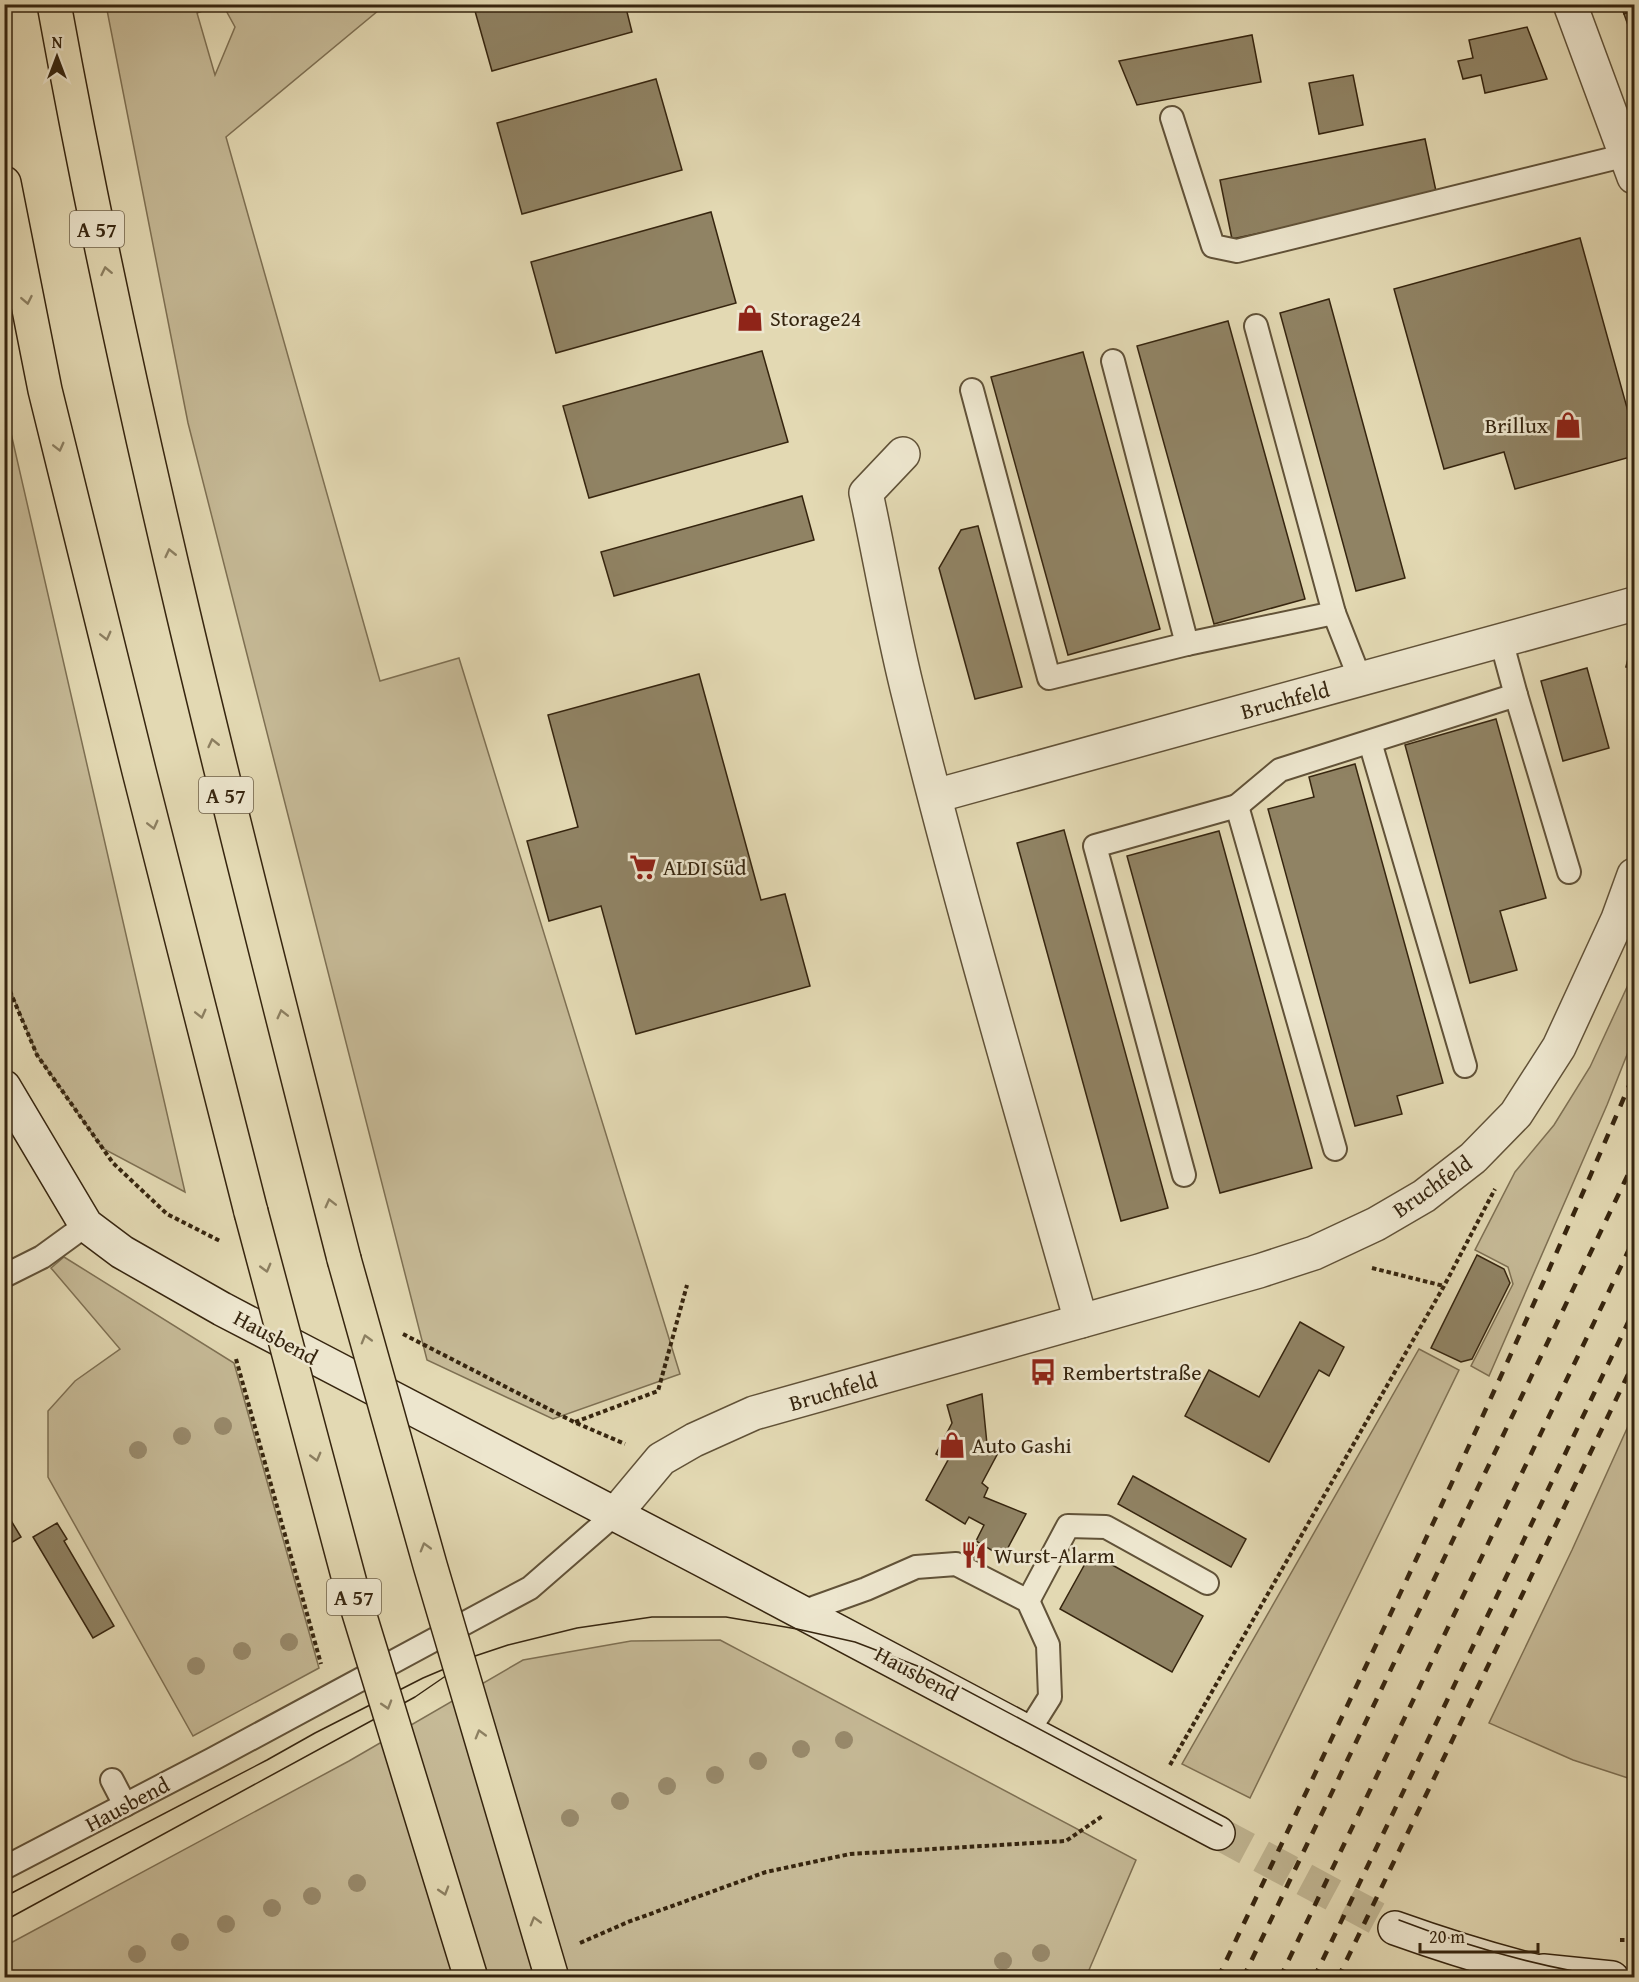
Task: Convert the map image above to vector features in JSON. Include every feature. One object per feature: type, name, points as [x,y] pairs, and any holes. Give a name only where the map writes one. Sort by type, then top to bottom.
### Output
[{"type":"highway","name":"A 57","points":[[54,4],[77,130],[118,328],[216,756],[344,1259],[430,1565],[552,1977]]},
{"type":"highway","name":"A 57","points":[[6,192],[45,390],[251,1212],[351,1587],[471,1977]]},
{"type":"street","points":[[1570,4],[1631,166]]},
{"type":"street","points":[[903,454],[866,493],[907,686],[935,796],[986,989],[1081,1321]]},
{"type":"street","name":"Bruchfeld","points":[[935,796],[1635,604]]},
{"type":"street","name":"Bruchfeld","points":[[615,1514],[661,1459],[694,1440],[754,1413],[1259,1271],[1314,1253],[1376,1224],[1424,1196],[1473,1158],[1516,1113],[1559,1047],[1618,919],[1635,874]]},
{"type":"street","name":"Hausbend","points":[[4,1087],[86,1225],[122,1252],[222,1309],[802,1612],[1218,1833]]},
{"type":"street","points":[[1395,1928],[1451,1948],[1564,1977]]},
{"type":"street","points":[[1527,1969],[1612,1977]]},
{"type":"lane","points":[[1172,118],[1213,246],[1238,251],[1631,166]]},
{"type":"lane","points":[[1256,326],[1334,613],[1360,679]]},
{"type":"lane","points":[[1113,361],[1187,644]]},
{"type":"lane","points":[[972,390],[1049,678],[1187,644],[1334,613]]},
{"type":"lane","points":[[1501,640],[1569,872]]},
{"type":"lane","points":[[1184,1175],[1095,846],[1237,806],[1280,770],[1516,695]]},
{"type":"lane","points":[[1370,742],[1465,1066]]},
{"type":"lane","points":[[1237,806],[1335,1149]]},
{"type":"lane","points":[[4,1276],[42,1257],[86,1225]]},
{"type":"lane","name":"Hausbend","points":[[4,1868],[530,1588],[615,1514]]},
{"type":"lane","points":[[1028,1601],[1068,1526],[1106,1527],[1207,1583]]},
{"type":"lane","points":[[802,1612],[866,1589],[916,1566],[956,1564],[1028,1601],[1048,1645],[1050,1697],[1028,1732]]},
{"type":"lane","points":[[112,1780],[125,1805]]},
{"type":"path","points":[[574,1946],[628,1922],[765,1872],[829,1858],[850,1854],[1066,1841],[1170,1765],[1444,1286],[1494,1192],[1497,1181]]},
{"type":"path","points":[[1368,1267],[1444,1286]]},
{"type":"path","points":[[574,1422],[658,1391],[687,1285]]},
{"type":"path","points":[[222,1309],[330,1696]]},
{"type":"path","points":[[1616,1940],[1635,1940]]},
{"type":"shaded area","points":[[106,5],[218,5],[197,13],[215,75],[235,27],[223,5],[385,5],[226,137],[380,681],[459,658],[680,1374],[553,1419],[427,1360],[188,423]]},
{"type":"shaded area","points":[[4,407],[185,1192],[102,1148],[37,1055],[5,977]]},
{"type":"shaded area","points":[[1634,972],[1634,1037],[1607,1105],[1489,1376],[1471,1366],[1513,1284],[1508,1267],[1475,1250],[1515,1172],[1554,1125],[1590,1067]]},
{"type":"shaded area","points":[[64,1257],[234,1363],[319,1668],[193,1736],[48,1477],[48,1411],[75,1381],[120,1349],[51,1268]]},
{"type":"shaded area","points":[[1419,1349],[1459,1370],[1250,1798],[1182,1764]]},
{"type":"shaded area","points":[[1634,1413],[1634,1780],[1573,1760],[1489,1723],[1572,1550]]},
{"type":"shaded area","points":[[720,1640],[1136,1860],[1086,1977],[5,1978],[5,1946],[349,1761],[523,1660],[631,1641]]},
{"type":"building","points":[[473,4],[625,4],[632,32],[492,71]]},
{"type":"building","points":[[1620,4],[1634,4],[1634,10],[1624,14]]},
{"type":"building","points":[[1634,10],[1634,42],[1624,14]]},
{"type":"building","points":[[1527,27],[1547,79],[1485,93],[1481,75],[1463,79],[1458,61],[1473,58],[1469,40]]},
{"type":"building","points":[[1252,35],[1261,82],[1137,105],[1119,61]]},
{"type":"building","points":[[1353,75],[1363,125],[1319,134],[1309,83]]},
{"type":"building","points":[[656,79],[682,170],[522,214],[497,123]]},
{"type":"building","points":[[1425,139],[1437,196],[1232,239],[1220,180]]},
{"type":"building","points":[[711,212],[736,303],[556,353],[531,262]]},
{"type":"building","points":[[1580,238],[1634,433],[1634,456],[1515,489],[1504,452],[1444,469],[1394,289]]},
{"type":"building","points":[[1329,299],[1405,578],[1356,591],[1280,313]]},
{"type":"building","points":[[1228,321],[1305,599],[1214,624],[1137,346]]},
{"type":"building","points":[[762,351],[788,442],[589,498],[563,406]]},
{"type":"building","points":[[1083,352],[1160,629],[1068,655],[991,377]]},
{"type":"building","points":[[802,496],[814,540],[614,596],[601,552]]},
{"type":"building","points":[[978,526],[1022,687],[975,699],[939,568],[961,530]]},
{"type":"building","points":[[1634,639],[1634,669],[1626,667]]},
{"type":"building","points":[[1587,668],[1609,748],[1563,761],[1541,681]]},
{"type":"building","name":"ALDI Süd","points":[[699,674],[761,900],[785,894],[810,986],[636,1034],[601,906],[549,921],[527,841],[578,827],[548,715]]},
{"type":"building","points":[[1496,719],[1546,898],[1500,911],[1517,970],[1470,983],[1405,745]]},
{"type":"building","points":[[1355,764],[1443,1083],[1397,1096],[1402,1114],[1355,1126],[1268,809],[1314,797],[1309,777]]},
{"type":"building","points":[[1064,830],[1168,1208],[1121,1221],[1017,843]]},
{"type":"building","points":[[1219,831],[1312,1168],[1220,1193],[1127,856]]},
{"type":"building","points":[[1477,1255],[1504,1269],[1510,1283],[1472,1359],[1461,1362],[1431,1348]]},
{"type":"building","points":[[1300,1322],[1344,1347],[1329,1376],[1319,1370],[1269,1462],[1185,1416],[1209,1370],[1259,1397]]},
{"type":"building","points":[[982,1394],[987,1444],[999,1451],[982,1483],[988,1488],[984,1497],[1026,1514],[1003,1557],[976,1541],[984,1525],[969,1517],[965,1524],[926,1500],[948,1460],[936,1454],[952,1423],[947,1405]]},
{"type":"building","points":[[1133,1476],[1246,1539],[1231,1567],[1118,1504]]},
{"type":"building","points":[[4,1509],[21,1537],[4,1547]]},
{"type":"building","points":[[57,1523],[67,1539],[64,1541],[114,1626],[93,1638],[33,1537]]},
{"type":"building","points":[[972,1543],[984,1549],[973,1570],[961,1564]]},
{"type":"building","points":[[1091,1553],[1203,1616],[1172,1672],[1060,1609]]},
{"type":"tunnel","points":[[1218,1833],[1395,1928]]},
{"type":"tram line","points":[[4,1897],[423,1678],[508,1645],[577,1628],[652,1617],[726,1617],[855,1642],[928,1670],[1222,1826]]},
{"type":"tram line","points":[[4,1921],[415,1697],[450,1673]]},
{"type":"tram line","points":[[1399,1920],[1506,1955],[1560,1969],[1616,1978]]},
{"type":"railway","points":[[1218,1978],[1483,1415],[1634,1074]]},
{"type":"railway","points":[[1243,1978],[1634,1162]]},
{"type":"railway","points":[[1280,1978],[1634,1239]]},
{"type":"railway","points":[[1314,1978],[1634,1310]]},
{"type":"railway","points":[[1338,1978],[1634,1362]]},
{"type":"place","name":"Storage24","points":[[750,318]]},
{"type":"place","name":"Brillux","points":[[1568,425]]},
{"type":"place","name":"ALDI Süd","points":[[643,867]]},
{"type":"place","name":"Rembertstraße","points":[[1043,1372]]},
{"type":"place","name":"Auto Gashi","points":[[952,1445]]},
{"type":"place","name":"Wurst-Alarm","points":[[974,1555]]}]
